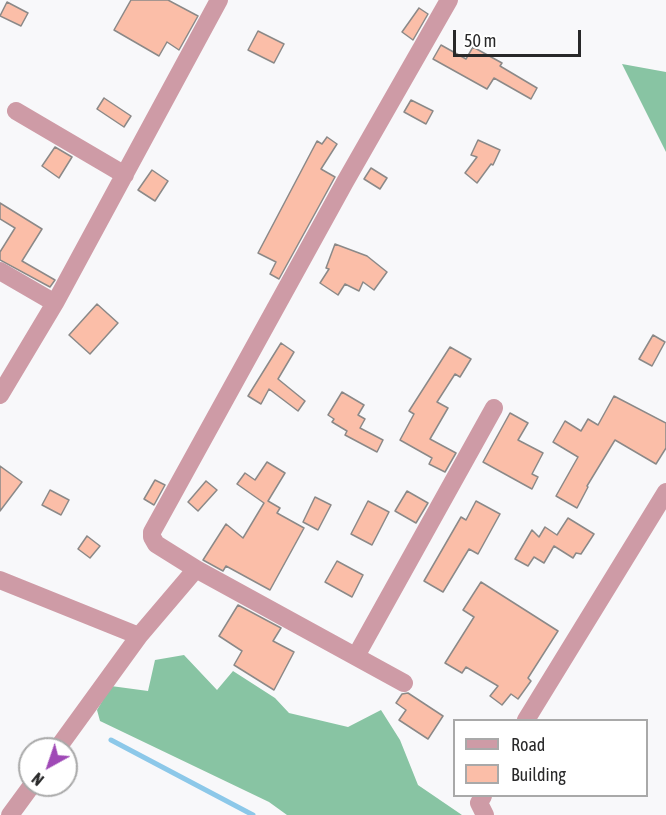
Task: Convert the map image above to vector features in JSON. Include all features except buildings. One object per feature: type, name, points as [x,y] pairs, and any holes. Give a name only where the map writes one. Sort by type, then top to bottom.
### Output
[{"type":"street","points":[[0,395],[55,303],[219,0]]},
{"type":"street","points":[[404,683],[195,569],[156,544],[152,537],[156,525],[345,182],[449,0]]},
{"type":"street","points":[[16,111],[125,175]]},
{"type":"street","points":[[0,271],[55,303]]},
{"type":"street","points":[[356,656],[494,408]]},
{"type":"street","points":[[527,719],[666,492]]},
{"type":"street","points":[[66,737],[139,636],[195,569]]},
{"type":"street","points":[[0,580],[139,636]]},
{"type":"street","points":[[10,815],[23,797]]},
{"type":"street","points":[[482,797],[479,803],[484,815]]},
{"type":"green space","points":[[622,64],[666,72],[666,152]]},
{"type":"green space","points":[[184,655],[217,690],[233,671],[275,698],[289,713],[348,727],[381,710],[400,740],[418,785],[462,815],[287,815],[269,802],[100,721],[97,710],[111,686],[148,691],[155,660]]},
{"type":"waterway","points":[[111,740],[253,815]]}]
